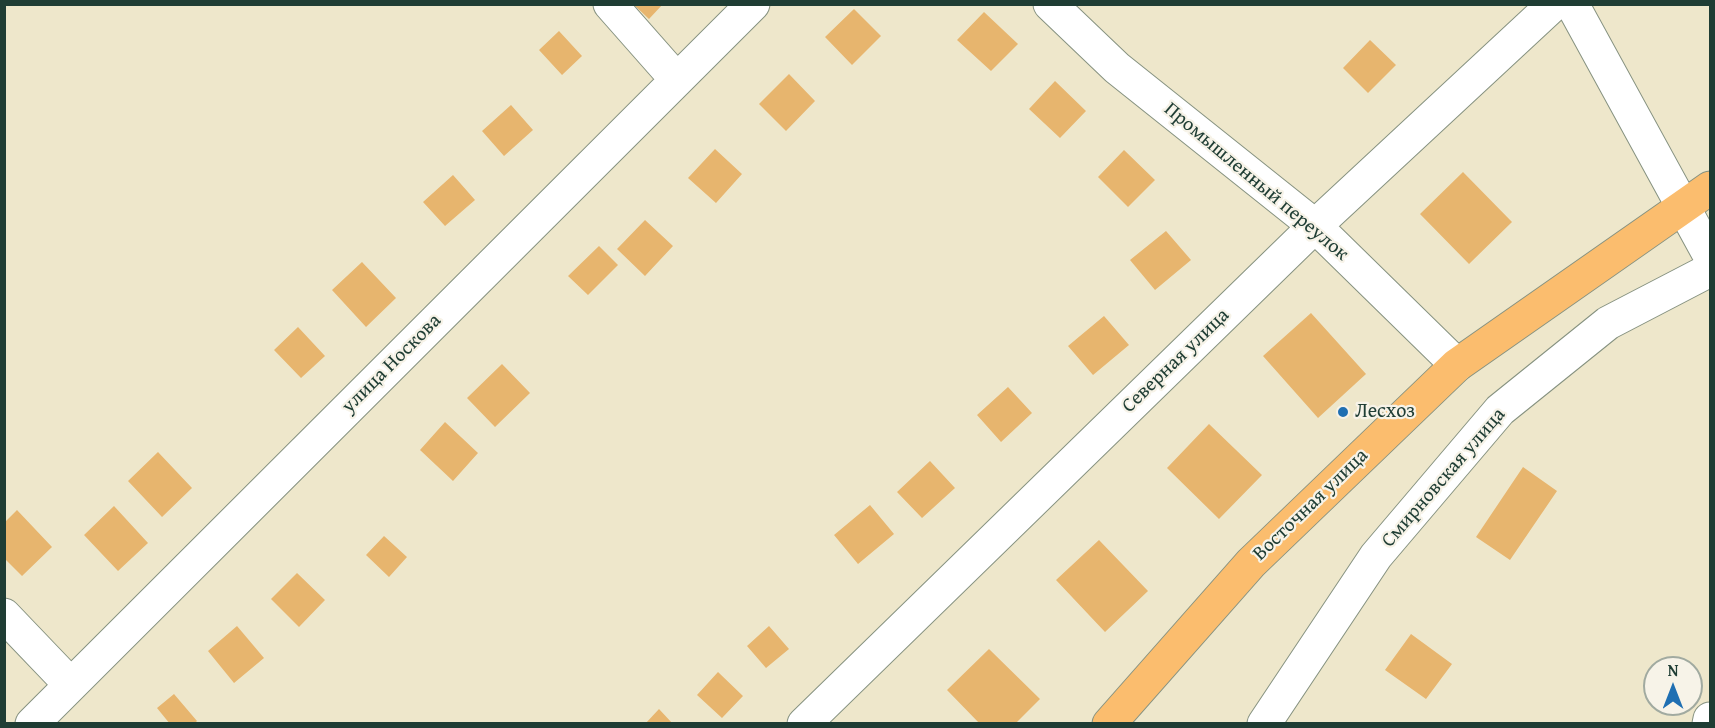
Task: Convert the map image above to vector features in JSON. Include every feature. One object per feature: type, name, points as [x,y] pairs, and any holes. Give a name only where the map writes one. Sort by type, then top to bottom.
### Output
[{"type":"main road","name":"Восточная улица","points":[[1109,723],[1251,563],[1457,365],[1696,212],[1710,188]]},
{"type":"street","points":[[610,4],[677,80]]},
{"type":"street","name":"улица Носкова","points":[[32,723],[753,4]]},
{"type":"street","name":"Промышленный переулок","points":[[1050,4],[1117,68],[1315,226],[1457,365]]},
{"type":"street","name":"Северная улица","points":[[804,723],[1315,226],[1554,4]]},
{"type":"street","points":[[1572,4],[1696,212],[1710,256]]},
{"type":"street","name":"Смирновская улица","points":[[1264,723],[1376,556],[1500,410],[1608,323],[1710,270]]},
{"type":"street","points":[[4,615],[70,684]]},
{"type":"building","points":[[633,4],[663,4],[649,19]]},
{"type":"building","points":[[854,9],[881,36],[852,65],[825,37]]},
{"type":"building","points":[[984,12],[1018,44],[991,71],[957,40]]},
{"type":"building","points":[[559,31],[582,56],[562,75],[539,50]]},
{"type":"building","points":[[1370,40],[1396,65],[1368,93],[1343,68]]},
{"type":"building","points":[[789,74],[815,101],[786,131],[759,104]]},
{"type":"building","points":[[1055,81],[1086,111],[1060,138],[1029,109]]},
{"type":"building","points":[[511,105],[533,130],[504,156],[482,131]]},
{"type":"building","points":[[715,149],[742,174],[716,203],[688,178]]},
{"type":"building","points":[[1124,150],[1155,180],[1128,207],[1098,177]]},
{"type":"building","points":[[1463,172],[1512,222],[1469,264],[1420,214]]},
{"type":"building","points":[[453,175],[475,200],[445,226],[423,202]]},
{"type":"building","points":[[645,220],[673,246],[645,276],[617,249]]},
{"type":"building","points":[[1166,231],[1191,260],[1155,290],[1130,260]]},
{"type":"building","points":[[599,246],[618,265],[588,295],[568,276]]},
{"type":"building","points":[[362,262],[396,298],[366,327],[332,290]]},
{"type":"building","points":[[1311,313],[1366,374],[1318,418],[1263,356]]},
{"type":"building","points":[[1104,316],[1129,345],[1093,375],[1068,346]]},
{"type":"building","points":[[298,327],[325,356],[301,378],[274,350]]},
{"type":"building","points":[[502,364],[530,393],[495,427],[467,398]]},
{"type":"building","points":[[1008,387],[1032,413],[1001,442],[977,415]]},
{"type":"building","points":[[445,422],[478,453],[453,481],[420,450]]},
{"type":"building","points":[[1209,424],[1262,475],[1219,519],[1167,468]]},
{"type":"building","points":[[158,452],[192,488],[162,517],[128,481]]},
{"type":"building","points":[[930,461],[955,488],[922,518],[897,492]]},
{"type":"building","points":[[1523,467],[1557,491],[1510,560],[1476,537]]},
{"type":"building","points":[[870,505],[894,534],[858,564],[834,535]]},
{"type":"building","points":[[114,506],[148,543],[118,571],[84,535]]},
{"type":"building","points":[[17,510],[52,547],[22,576],[4,558],[4,523]]},
{"type":"building","points":[[384,536],[407,557],[389,577],[366,555]]},
{"type":"building","points":[[1099,540],[1148,591],[1105,632],[1056,580]]},
{"type":"building","points":[[297,573],[325,600],[299,627],[271,599]]},
{"type":"building","points":[[237,626],[264,658],[234,683],[208,651]]},
{"type":"building","points":[[769,626],[789,649],[766,668],[747,646]]},
{"type":"building","points":[[1411,634],[1452,664],[1426,699],[1385,670]]},
{"type":"building","points":[[989,649],[1040,699],[1015,724],[980,724],[947,690]]},
{"type":"building","points":[[718,672],[743,696],[722,718],[697,695]]},
{"type":"building","points":[[174,694],[197,721],[194,724],[170,724],[157,708]]},
{"type":"building","points":[[659,709],[673,724],[645,724]]},
{"type":"place","name":"Лесхоз","points":[[1343,412]]}]
